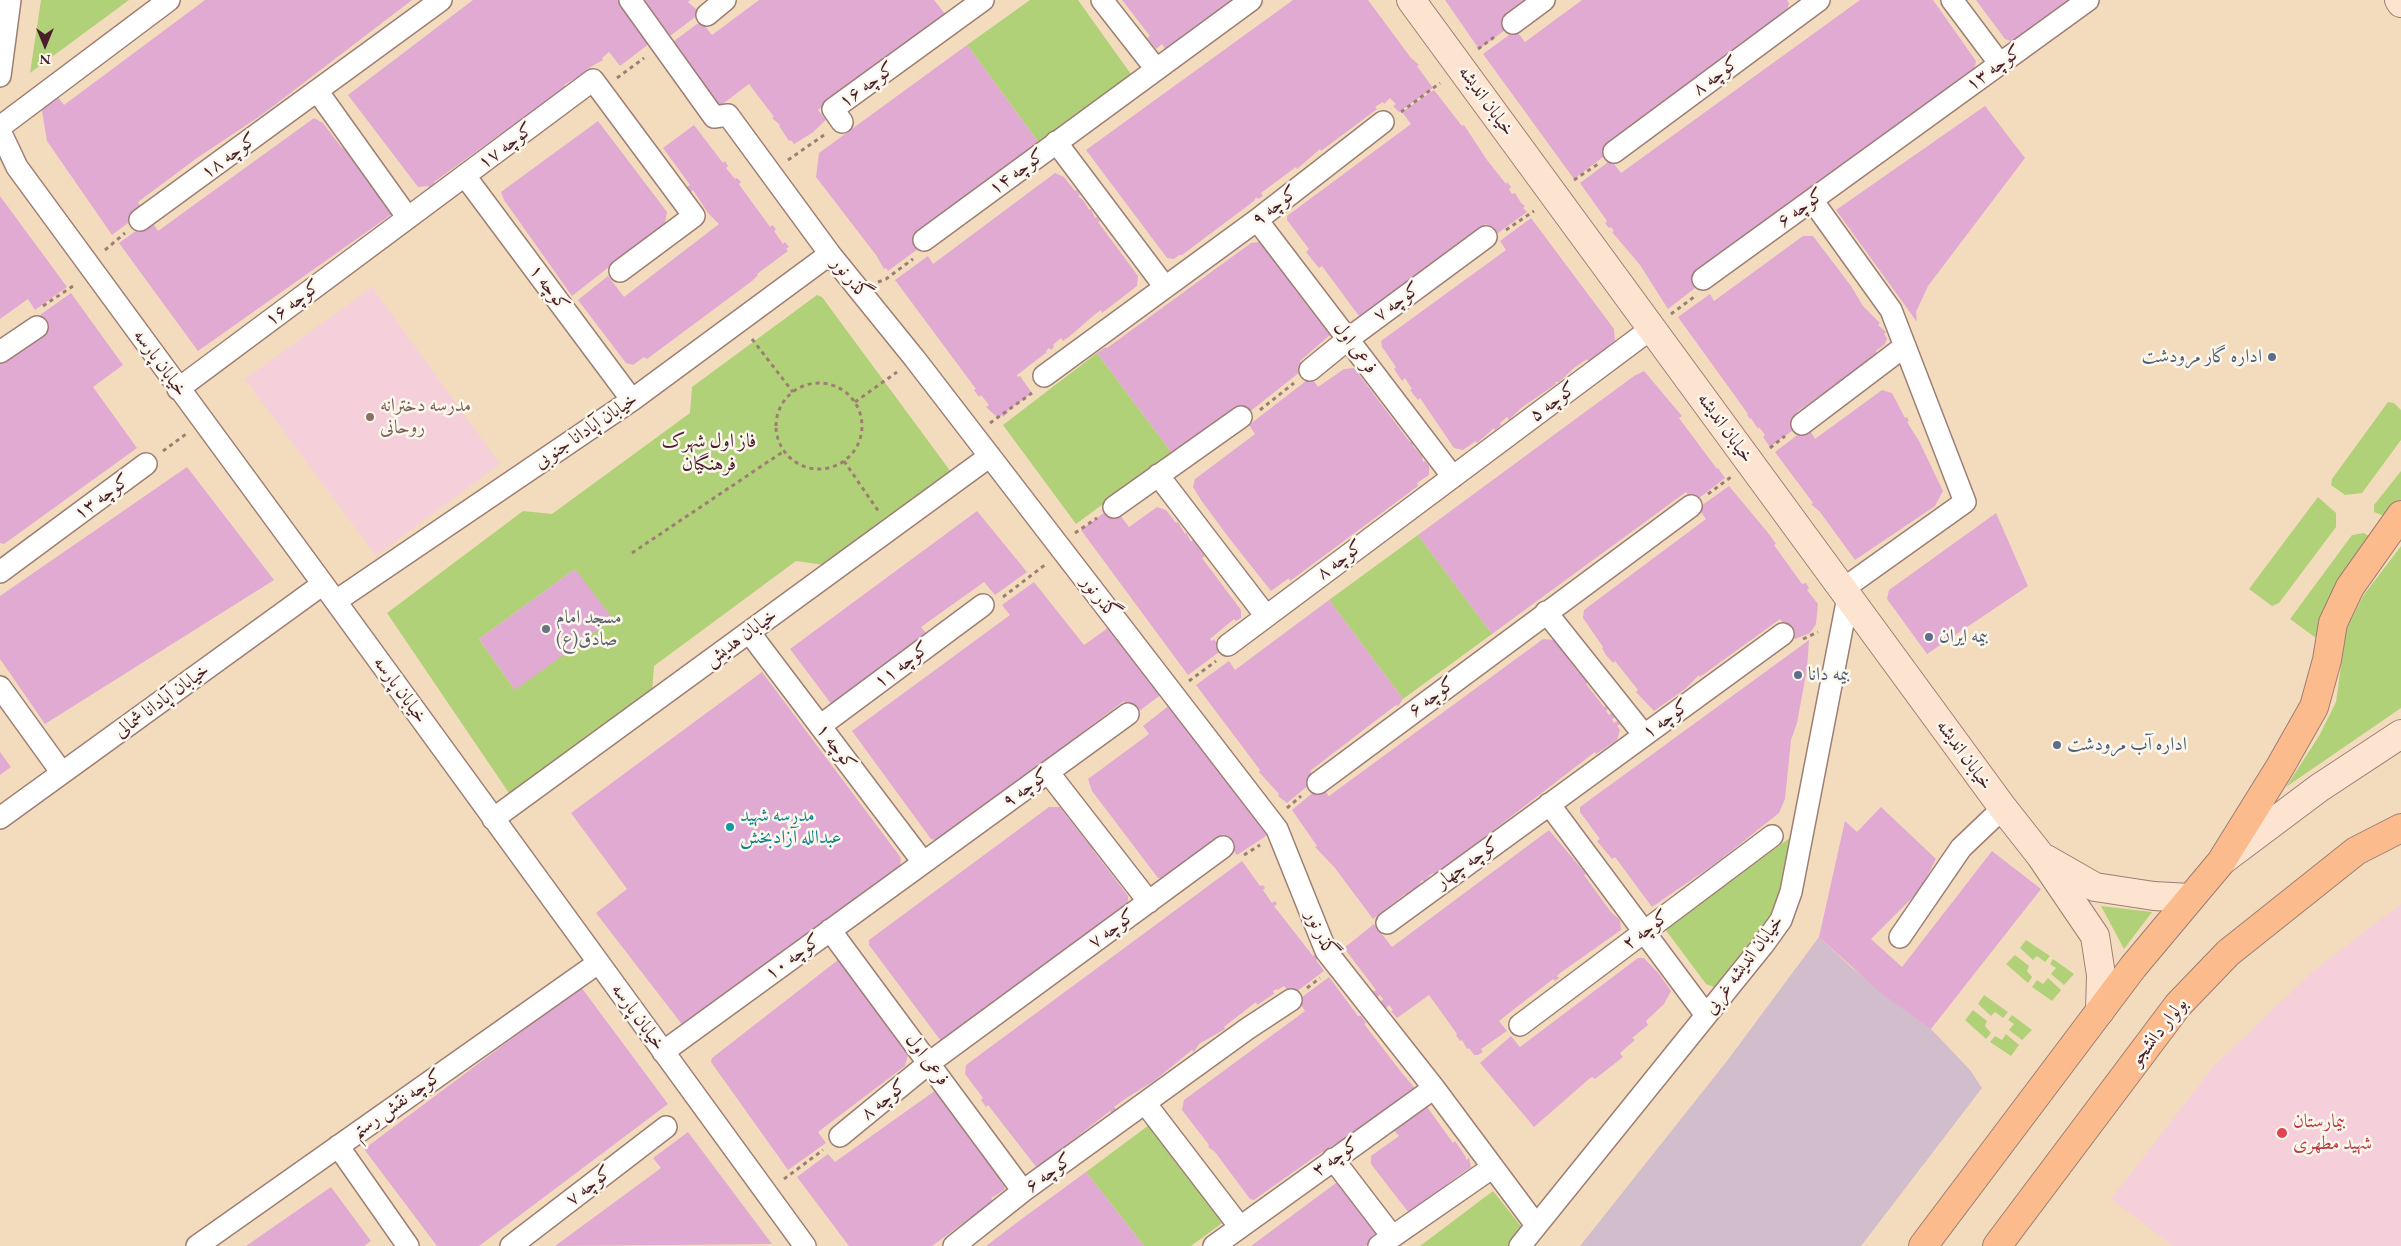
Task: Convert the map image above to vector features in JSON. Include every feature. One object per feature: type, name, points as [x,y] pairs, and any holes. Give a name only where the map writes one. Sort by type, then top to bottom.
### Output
[{"type":"main road","points":[[1923,1246],[2100,1011],[2221,862],[2280,767],[2314,707],[2327,660],[2332,623],[2350,588],[2401,515]]},
{"type":"main road","name":"بولوار دانشجو","points":[[1997,1246],[2178,1006],[2228,953],[2356,852],[2401,828]]},
{"type":"street","points":[[0,76],[10,0]]},
{"type":"street","points":[[0,127],[169,0]]},
{"type":"street","name":"گذر نور","points":[[630,0],[714,117],[728,115],[771,171],[830,254],[859,287],[1271,821],[1326,951],[1434,1088],[1536,1225]]},
{"type":"street","points":[[707,15],[725,0]]},
{"type":"street","points":[[1102,0],[1156,70],[1251,0]]},
{"type":"street","name":"خیابان اندیشه","points":[[1411,0],[1846,596],[2040,855],[2095,936],[2101,975],[2100,1011]]},
{"type":"street","points":[[1513,23],[1544,0]]},
{"type":"street","points":[[1952,0],[2000,64]]},
{"type":"street","name":"کوچه ۱۳","points":[[1900,136],[2088,0]]},
{"type":"street","name":"کوچه ۱۸","points":[[140,220],[318,92],[433,2]]},
{"type":"street","name":"کوچه ۸","points":[[1614,152],[1811,2]]},
{"type":"street","name":"کوچه ۱۶","points":[[842,122],[833,109],[970,4]]},
{"type":"street","name":"کوچه ۱۴","points":[[924,240],[1156,70]]},
{"type":"street","name":"کوچه ۱۷","points":[[408,218],[593,80],[694,216],[620,271]]},
{"type":"street","points":[[318,92],[408,218]]},
{"type":"street","name":"کوچه ۹","points":[[1044,376],[1257,220],[1383,122]]},
{"type":"street","name":"خیابان پارسه","points":[[0,130],[17,167],[178,389],[324,584],[662,1052],[805,1246]]},
{"type":"street","name":"کوچه ۶","points":[[1702,279],[1900,136]]},
{"type":"street","points":[[1056,142],[1165,287]]},
{"type":"street","name":"کوچه ۱","points":[[465,176],[632,400]]},
{"type":"street","points":[[1812,200],[1891,310],[1965,502],[1846,596]]},
{"type":"street","name":"کوچه ۱۶","points":[[178,389],[408,218]]},
{"type":"street","name":"فرعی اول","points":[[1257,220],[1453,477]]},
{"type":"street","name":"کوچه ۷","points":[[1310,370],[1348,339],[1486,237]]},
{"type":"street","name":"خیابان آپادانا جنوبی","points":[[336,601],[632,400],[830,254]]},
{"type":"street","points":[[0,352],[37,327]]},
{"type":"street","name":"کوچه ۵","points":[[1453,477],[1652,328]]},
{"type":"street","points":[[1802,424],[1905,346]]},
{"type":"street","points":[[1114,507],[1241,418]]},
{"type":"street","name":"خیابان هدیش","points":[[493,819],[990,456]]},
{"type":"street","name":"کوچه ۱۳","points":[[0,572],[146,464]]},
{"type":"street","points":[[1158,475],[1266,616]]},
{"type":"street","name":"کوچه ۸","points":[[1228,644],[1453,477]]},
{"type":"street","points":[[1644,735],[1546,612],[1691,506]]},
{"type":"street","name":"خیابان آپادانا شمالی","points":[[0,818],[324,584]]},
{"type":"street","name":"خیابان اندیشه غربی","points":[[1520,1246],[1781,920],[1791,892],[1846,596]]},
{"type":"street","name":"کوچه ۱۱","points":[[820,726],[983,605]]},
{"type":"street","name":"کوچه ۶","points":[[1318,783],[1546,612]]},
{"type":"street","name":"کوچه ۱","points":[[749,632],[923,862]]},
{"type":"street","name":"کوچه ۱","points":[[1549,804],[1783,634]]},
{"type":"street","points":[[0,687],[62,773]]},
{"type":"street","name":"کوچه ۹","points":[[923,862],[1128,714]]},
{"type":"street","points":[[2221,862],[2319,788],[2401,734]]},
{"type":"street","points":[[1048,772],[1149,902]]},
{"type":"street","points":[[1549,804],[1706,1015]]},
{"type":"street","name":"کوچه چهار","points":[[1387,923],[1549,804]]},
{"type":"street","points":[[1900,937],[1961,848],[2003,808]]},
{"type":"street","points":[[2356,852],[2401,816]]},
{"type":"street","name":"کوچه ۲","points":[[1520,1025],[1772,836]]},
{"type":"street","name":"کوچه ۷","points":[[1000,1011],[1223,847]]},
{"type":"street","points":[[2040,855],[2095,887],[2154,896],[2190,898]]},
{"type":"street","name":"کوچه ۱۰","points":[[662,1052],[923,862]]},
{"type":"street","name":"فرعی اول","points":[[830,930],[1023,1191]]},
{"type":"street","name":"کوچه نقش رستم","points":[[197,1246],[598,963]]},
{"type":"street","points":[[1214,1246],[1240,1227],[1145,1103],[1247,1029],[1291,1000]]},
{"type":"street","name":"کوچه ۸","points":[[840,1136],[929,1063],[1000,1011]]},
{"type":"street","name":"کوچه ۳","points":[[1240,1227],[1434,1088]]},
{"type":"street","name":"کوچه ۶","points":[[954,1246],[1023,1191],[1145,1103]]},
{"type":"street","name":"کوچه ۷","points":[[511,1246],[666,1127]]},
{"type":"street","points":[[338,1146],[408,1246]]},
{"type":"street","points":[[1333,1159],[1385,1241],[1493,1167]]},
{"type":"path","points":[[1383,122],[1384,124],[1441,82],[1458,64],[1513,23]]},
{"type":"path","name":"کوچه ۱۶","points":[[771,171],[842,122]]},
{"type":"path","points":[[1486,237],[1489,241],[1533,212],[1553,193],[1614,152]]},
{"type":"path","points":[[37,327],[30,315],[140,220]]},
{"type":"path","points":[[859,287],[886,279],[893,274],[930,247],[924,240]]},
{"type":"path","points":[[1652,328],[1708,286],[1702,279]]},
{"type":"path","points":[[738,321],[793,392]]},
{"type":"path","points":[[855,402],[915,359]]},
{"type":"path","points":[[1241,418],[1244,422],[1310,370]]},
{"type":"path","points":[[973,435],[1049,380],[1044,376]]},
{"type":"path","points":[[814,383],[825,383],[846,392],[855,402],[863,423],[862,436],[857,448],[844,461],[826,468],[813,468],[801,465],[784,451],[778,437],[776,424],[778,412],[784,401],[793,392],[814,383]]},
{"type":"path","name":"کوچه ۱۳","points":[[146,464],[203,422]]},
{"type":"path","points":[[1691,506],[1802,424]]},
{"type":"path","points":[[632,553],[784,451]]},
{"type":"path","points":[[844,461],[890,528]]},
{"type":"path","points":[[983,605],[993,605],[1045,565],[1058,544],[1114,507]]},
{"type":"path","points":[[1783,634],[1792,644],[1816,634],[1846,596]]},
{"type":"path","points":[[1174,693],[1232,649],[1228,644]]},
{"type":"path","points":[[1223,847],[1234,860],[1271,838],[1271,821],[1318,783]]},
{"type":"path","points":[[1291,1000],[1337,966]]},
{"type":"path","points":[[763,1189],[788,1177],[840,1136]]},
{"type":"shaded area","name":"مدرسه دخترانه روحانی","points":[[372,287],[500,464],[376,556],[245,379]]},
{"type":"shaded area","name":"بیمارستان شهید مطهری","points":[[2401,904],[2401,1246],[2173,1246],[2111,1199],[2213,1067],[2311,973]]},
{"type":"shaded area","points":[[1819,937],[1851,967],[1931,1029],[1970,1070],[1982,1088],[1861,1246],[1580,1246],[1727,1061]]},
{"type":"green space","points":[[41,0],[129,0],[30,73]]},
{"type":"green space","points":[[1030,0],[1078,0],[1133,77],[1039,143],[967,45]]},
{"type":"green space","points":[[817,295],[822,297],[951,472],[824,565],[796,561],[654,666],[652,692],[511,796],[387,613],[523,511],[552,514],[690,413],[692,387]],"holes":[[[575,569],[515,690],[479,639]]]},
{"type":"green space","points":[[1097,353],[1172,453],[1076,524],[1003,425]]},
{"type":"green space","points":[[2388,402],[2394,403],[2401,410],[2401,440],[2362,493],[2345,495],[2331,485],[2332,479]]},
{"type":"green space","points":[[2401,471],[2401,504],[2384,516],[2374,512],[2374,505]]},
{"type":"green space","points":[[2318,497],[2336,513],[2336,527],[2279,603],[2272,606],[2249,589]]},
{"type":"green space","points":[[2364,533],[2370,537],[2326,608],[2316,638],[2290,619],[2352,535]]},
{"type":"green space","points":[[1418,535],[1492,634],[1403,699],[1329,600]]},
{"type":"green space","points":[[2401,546],[2401,708],[2286,787],[2319,736],[2336,702],[2346,630],[2363,596]]},
{"type":"green space","points":[[1794,835],[1778,903],[1766,922],[1714,987],[1706,984],[1665,929]]},
{"type":"green space","points":[[2101,906],[2152,912],[2124,949]]},
{"type":"green space","points":[[2026,940],[2050,956],[2045,962],[2037,956],[2033,960],[2020,948]]},
{"type":"green space","points":[[2015,955],[2029,966],[2027,971],[2032,977],[2028,983],[2006,964]]},
{"type":"green space","points":[[2053,959],[2074,974],[2064,985],[2051,974],[2056,968],[2050,964]]},
{"type":"green space","points":[[2048,978],[2061,990],[2052,1001],[2032,987],[2037,980],[2043,984]]},
{"type":"green space","points":[[1984,995],[2008,1012],[2003,1018],[1995,1012],[1991,1016],[1978,1004]]},
{"type":"green space","points":[[1973,1010],[1987,1021],[1985,1026],[1991,1033],[1986,1039],[1965,1020]]},
{"type":"green space","points":[[2012,1015],[2032,1030],[2022,1040],[2009,1030],[2014,1024],[2008,1020]]},
{"type":"green space","points":[[2006,1034],[2019,1045],[2011,1056],[1990,1042],[1995,1036],[2002,1040]]},
{"type":"green space","points":[[1149,1125],[1225,1221],[1191,1246],[1144,1246],[1086,1172]]},
{"type":"green space","points":[[1493,1191],[1524,1230],[1511,1246],[1420,1246]]},
{"type":"building","points":[[205,0],[412,0],[263,114],[197,158],[138,202],[144,211],[112,235],[47,141],[39,93],[49,85],[64,105]]},
{"type":"building","points":[[473,0],[621,0],[654,40],[620,66],[609,52],[602,58],[603,60],[564,85],[565,87],[549,99],[434,182],[435,184],[430,188],[428,186],[418,187],[348,95]]},
{"type":"building","points":[[637,0],[690,0],[688,2],[697,10],[695,12],[698,15],[666,39]]},
{"type":"building","points":[[759,0],[934,0],[946,15],[818,110],[826,120],[812,133],[794,144],[791,140],[789,141],[780,125],[772,118],[774,117],[749,84],[716,109],[670,44],[701,21],[712,35]]},
{"type":"building","points":[[1122,0],[1240,0],[1166,50],[1162,44],[1156,49],[1147,38],[1150,36]]},
{"type":"building","points":[[1293,0],[1368,0],[1411,58],[1419,65],[1417,66],[1433,88],[1399,112],[1393,106],[1396,104],[1390,98],[1384,104],[1383,102],[1375,107],[1377,109],[1321,151],[1320,149],[1297,169],[1296,167],[1261,193],[1263,196],[1258,199],[1256,197],[1254,201],[1182,255],[1174,259],[1167,258],[1086,150]]},
{"type":"building","points":[[1445,0],[1526,0],[1505,15],[1512,25],[1479,49]]},
{"type":"building","points":[[1582,0],[1787,0],[1789,3],[1787,11],[1603,149],[1607,154],[1574,179],[1483,54],[1516,30],[1525,42]]},
{"type":"building","points":[[1860,0],[1933,0],[1976,61],[1974,71],[1668,309],[1640,265],[1612,232],[1614,231],[1611,227],[1609,228],[1605,223],[1607,221],[1580,183],[1611,160],[1621,173]]},
{"type":"building","points":[[1976,0],[2069,0],[2013,42],[2005,39]]},
{"type":"building","points":[[967,45],[1039,143],[917,236],[915,234],[913,236],[922,246],[888,271],[886,268],[884,269],[876,255],[816,177],[819,153]]},
{"type":"building","points":[[1434,90],[1462,126],[1464,125],[1487,160],[1506,184],[1507,182],[1511,187],[1509,189],[1512,194],[1515,193],[1525,206],[1523,208],[1527,212],[1494,236],[1486,224],[1359,316],[1322,266],[1319,268],[1306,252],[1309,249],[1287,220],[1287,216],[1411,124],[1402,112]]},
{"type":"building","points":[[1985,106],[2025,158],[1928,286],[1916,312],[1917,322],[1836,210]]},
{"type":"building","points":[[314,118],[323,123],[342,148],[344,146],[392,214],[198,351],[119,243],[151,220],[158,231]]},
{"type":"building","points":[[598,121],[667,212],[665,223],[572,296],[504,200],[501,192]]},
{"type":"building","points":[[694,125],[723,163],[725,161],[728,166],[726,168],[735,179],[737,178],[741,182],[739,184],[770,227],[772,225],[776,229],[774,231],[783,244],[785,242],[789,247],[786,249],[788,251],[757,274],[752,281],[647,359],[644,357],[633,365],[626,363],[578,300],[608,276],[624,297],[719,224],[708,213],[693,190],[691,192],[687,187],[690,185],[663,148]]},
{"type":"building","points":[[1055,173],[1064,177],[1075,191],[1077,190],[1080,195],[1078,196],[1084,201],[1089,210],[1091,209],[1095,218],[1097,217],[1100,221],[1098,222],[1138,276],[1137,286],[1102,313],[1101,310],[1094,315],[1063,341],[1061,338],[1053,345],[1054,347],[1051,350],[1049,348],[1047,352],[1017,375],[1018,377],[1020,376],[1032,393],[1007,411],[1008,413],[1003,417],[1002,415],[998,418],[986,407],[989,405],[981,395],[979,397],[974,390],[976,389],[895,280],[928,256],[933,264]]},
{"type":"building","points":[[0,196],[67,287],[35,310],[28,299],[0,319]]},
{"type":"building","points":[[1531,218],[1614,329],[1615,341],[1589,362],[1587,359],[1559,382],[1555,382],[1556,384],[1521,408],[1509,420],[1507,417],[1500,423],[1501,425],[1495,430],[1494,428],[1477,443],[1476,441],[1463,450],[1454,448],[1420,398],[1418,400],[1410,390],[1412,389],[1405,378],[1402,381],[1394,369],[1396,367],[1382,347],[1381,341],[1506,250],[1500,241]]},
{"type":"building","points":[[1803,236],[1813,236],[1851,286],[1863,306],[1880,323],[1878,325],[1886,332],[1884,334],[1887,338],[1885,344],[1876,351],[1877,355],[1797,412],[1804,422],[1770,447],[1763,437],[1765,435],[1747,415],[1678,317],[1710,294],[1714,301]]},
{"type":"building","points":[[1260,242],[1295,285],[1293,287],[1330,335],[1300,361],[1305,368],[1243,417],[1236,408],[1172,453],[1097,353],[1107,348],[1251,243]]},
{"type":"building","points":[[71,293],[123,365],[93,387],[137,448],[4,544],[0,543],[0,361],[48,326],[40,315]]},
{"type":"building","points":[[1354,368],[1409,441],[1414,444],[1412,445],[1422,456],[1423,462],[1425,461],[1429,466],[1429,475],[1417,483],[1418,486],[1290,581],[1289,578],[1271,591],[1201,500],[1193,487],[1195,479],[1255,434],[1249,425],[1311,377],[1318,387],[1344,369]]},
{"type":"building","points":[[1644,371],[1682,416],[1679,418],[1725,478],[1694,502],[1686,492],[1492,634],[1418,535],[1634,376]]},
{"type":"building","points":[[1882,390],[1892,393],[1905,418],[1907,417],[1909,421],[1907,422],[1919,441],[1943,491],[1935,506],[1855,560],[1820,512],[1811,504],[1813,503],[1775,452],[1808,427],[1815,439]]},
{"type":"building","points":[[187,467],[274,580],[45,724],[0,659],[0,596]]},
{"type":"building","points":[[1729,486],[1769,534],[1776,544],[1774,545],[1802,584],[1806,583],[1809,588],[1807,590],[1818,604],[1816,624],[1810,633],[1795,639],[1780,619],[1700,677],[1699,675],[1685,689],[1654,711],[1636,692],[1638,690],[1615,661],[1613,663],[1606,655],[1603,647],[1583,618],[1584,610],[1706,519],[1698,508]]},
{"type":"building","points":[[1113,506],[1129,527],[1157,507],[1166,510],[1176,523],[1178,522],[1185,534],[1186,532],[1191,542],[1193,539],[1205,556],[1202,558],[1241,610],[1241,618],[1236,621],[1234,619],[1210,639],[1212,641],[1214,639],[1222,650],[1188,675],[1081,530]]},
{"type":"building","points":[[977,511],[1027,572],[995,595],[984,582],[921,627],[926,633],[832,705],[790,649]]},
{"type":"building","points":[[1996,513],[2028,586],[1927,654],[1887,599],[1889,590]]},
{"type":"building","name":"مسجد امام صادق(ع)","points":[[575,569],[613,619],[515,690],[479,639]]},
{"type":"building","points":[[1034,582],[1084,645],[1115,623],[1167,690],[1134,715],[1124,701],[950,832],[935,840],[931,839],[852,731],[1010,615],[1002,605]]},
{"type":"building","points":[[1329,600],[1403,699],[1398,706],[1396,705],[1310,771],[1316,779],[1287,803],[1278,796],[1279,794],[1259,772],[1260,770],[1196,685],[1229,661],[1235,670]]},
{"type":"building","points":[[1543,639],[1554,640],[1579,673],[1589,681],[1586,684],[1604,707],[1606,706],[1608,709],[1606,711],[1609,715],[1612,713],[1615,717],[1612,719],[1614,723],[1617,721],[1620,724],[1617,726],[1620,730],[1617,740],[1596,754],[1595,752],[1435,875],[1433,873],[1424,882],[1423,880],[1420,882],[1422,884],[1407,896],[1405,894],[1373,919],[1335,868],[1315,847],[1317,846],[1292,810],[1321,786],[1329,796]]},
{"type":"building","points":[[1809,640],[1807,669],[1797,723],[1791,740],[1785,799],[1779,813],[1716,863],[1652,907],[1615,857],[1612,859],[1597,841],[1600,839],[1580,812],[1580,807]]},
{"type":"building","name":"مدرسه شهید عبدالله آزادبخش","points":[[762,672],[901,858],[900,866],[684,1027],[596,913],[627,889],[571,813]]},
{"type":"building","points":[[1175,701],[1269,834],[1237,855],[1224,840],[1226,839],[1223,834],[1163,878],[1158,878],[1092,791],[1088,779],[1149,734],[1143,726]]},
{"type":"building","points":[[0,752],[11,767],[0,775]]},
{"type":"building","points":[[1049,807],[1060,807],[1087,842],[1089,841],[1093,850],[1128,896],[1128,902],[1027,979],[941,1041],[869,945],[869,940]]},
{"type":"building","points":[[1881,807],[1936,859],[1920,890],[1871,939],[1902,967],[1992,851],[2041,889],[1931,1029],[1881,993],[1819,937],[1845,821],[1857,832]]},
{"type":"building","points":[[1549,830],[1586,874],[1584,875],[1611,912],[1620,920],[1621,930],[1560,973],[1557,976],[1559,978],[1555,981],[1553,979],[1499,1021],[1507,1031],[1481,1049],[1483,1052],[1478,1055],[1474,1055],[1469,1048],[1467,1049],[1462,1040],[1460,1041],[1429,995],[1397,1018],[1389,1005],[1386,1008],[1381,1002],[1383,999],[1380,995],[1377,997],[1373,992],[1376,990],[1344,948],[1374,924],[1392,947]]},
{"type":"building","points":[[1242,861],[1260,886],[1263,885],[1265,888],[1263,890],[1272,903],[1275,901],[1277,904],[1274,906],[1313,956],[1315,955],[1318,958],[1316,960],[1324,971],[1292,995],[1284,986],[1273,991],[1274,994],[1257,1005],[1256,1002],[1224,1027],[1225,1029],[1199,1044],[1194,1052],[1192,1050],[1154,1081],[1114,1107],[1116,1109],[1112,1113],[1110,1111],[1037,1168],[988,1105],[986,1107],[981,1100],[983,1098],[965,1074],[966,1065]]},
{"type":"building","points":[[1638,958],[1644,958],[1671,991],[1664,1004],[1646,1021],[1648,1025],[1632,1038],[1635,1040],[1620,1053],[1623,1057],[1595,1079],[1592,1077],[1589,1079],[1534,1127],[1480,1063],[1511,1036],[1520,1047]]},
{"type":"building","points":[[838,960],[908,1055],[905,1066],[818,1132],[826,1143],[788,1170],[711,1062],[712,1058]]},
{"type":"building","points":[[1329,977],[1419,1093],[1316,1156],[1254,1200],[1250,1199],[1215,1152],[1208,1147],[1209,1145],[1182,1110],[1184,1100],[1305,1011],[1298,1000]]},
{"type":"building","points":[[581,987],[668,1104],[479,1246],[437,1246],[364,1149]]},
{"type":"building","points":[[936,1090],[991,1167],[994,1165],[1003,1177],[1000,1179],[1002,1184],[1005,1185],[1004,1190],[991,1198],[993,1201],[932,1246],[849,1246],[797,1177],[828,1154],[835,1162]]},
{"type":"building","points":[[1423,1101],[1453,1143],[1455,1141],[1466,1157],[1466,1160],[1469,1158],[1471,1167],[1447,1184],[1449,1187],[1444,1190],[1442,1188],[1409,1213],[1371,1164],[1371,1156],[1399,1136],[1392,1128]]},
{"type":"building","points":[[688,1132],[772,1244],[555,1246],[661,1168],[653,1158]]},
{"type":"building","points":[[1086,1172],[1144,1246],[986,1246],[1023,1218]]},
{"type":"building","points":[[1336,1183],[1340,1184],[1379,1235],[1371,1242],[1365,1246],[1251,1246]]},
{"type":"building","points":[[331,1187],[371,1241],[364,1246],[246,1246]]},
{"type":"place","name":"اداره گار مرودشت","points":[[2272,357]]},
{"type":"place","name":"مدرسه دخترانه روحانی","points":[[370,417]]},
{"type":"place","name":"مسجد امام صادق(ع)","points":[[546,629]]},
{"type":"place","name":"بیمه ایران","points":[[1929,637]]},
{"type":"place","name":"بیمه دانا","points":[[1798,675]]},
{"type":"place","name":"اداره آب مرودشت","points":[[2057,745]]},
{"type":"place","name":"مدرسه شهید عبدالله آزادبخش","points":[[730,827]]},
{"type":"place","name":"بیمارستان شهید مطهری","points":[[2282,1133]]},
{"type":"district","name":"فاز اول شهرک فرهنگیان","points":[[709,454]]}]
